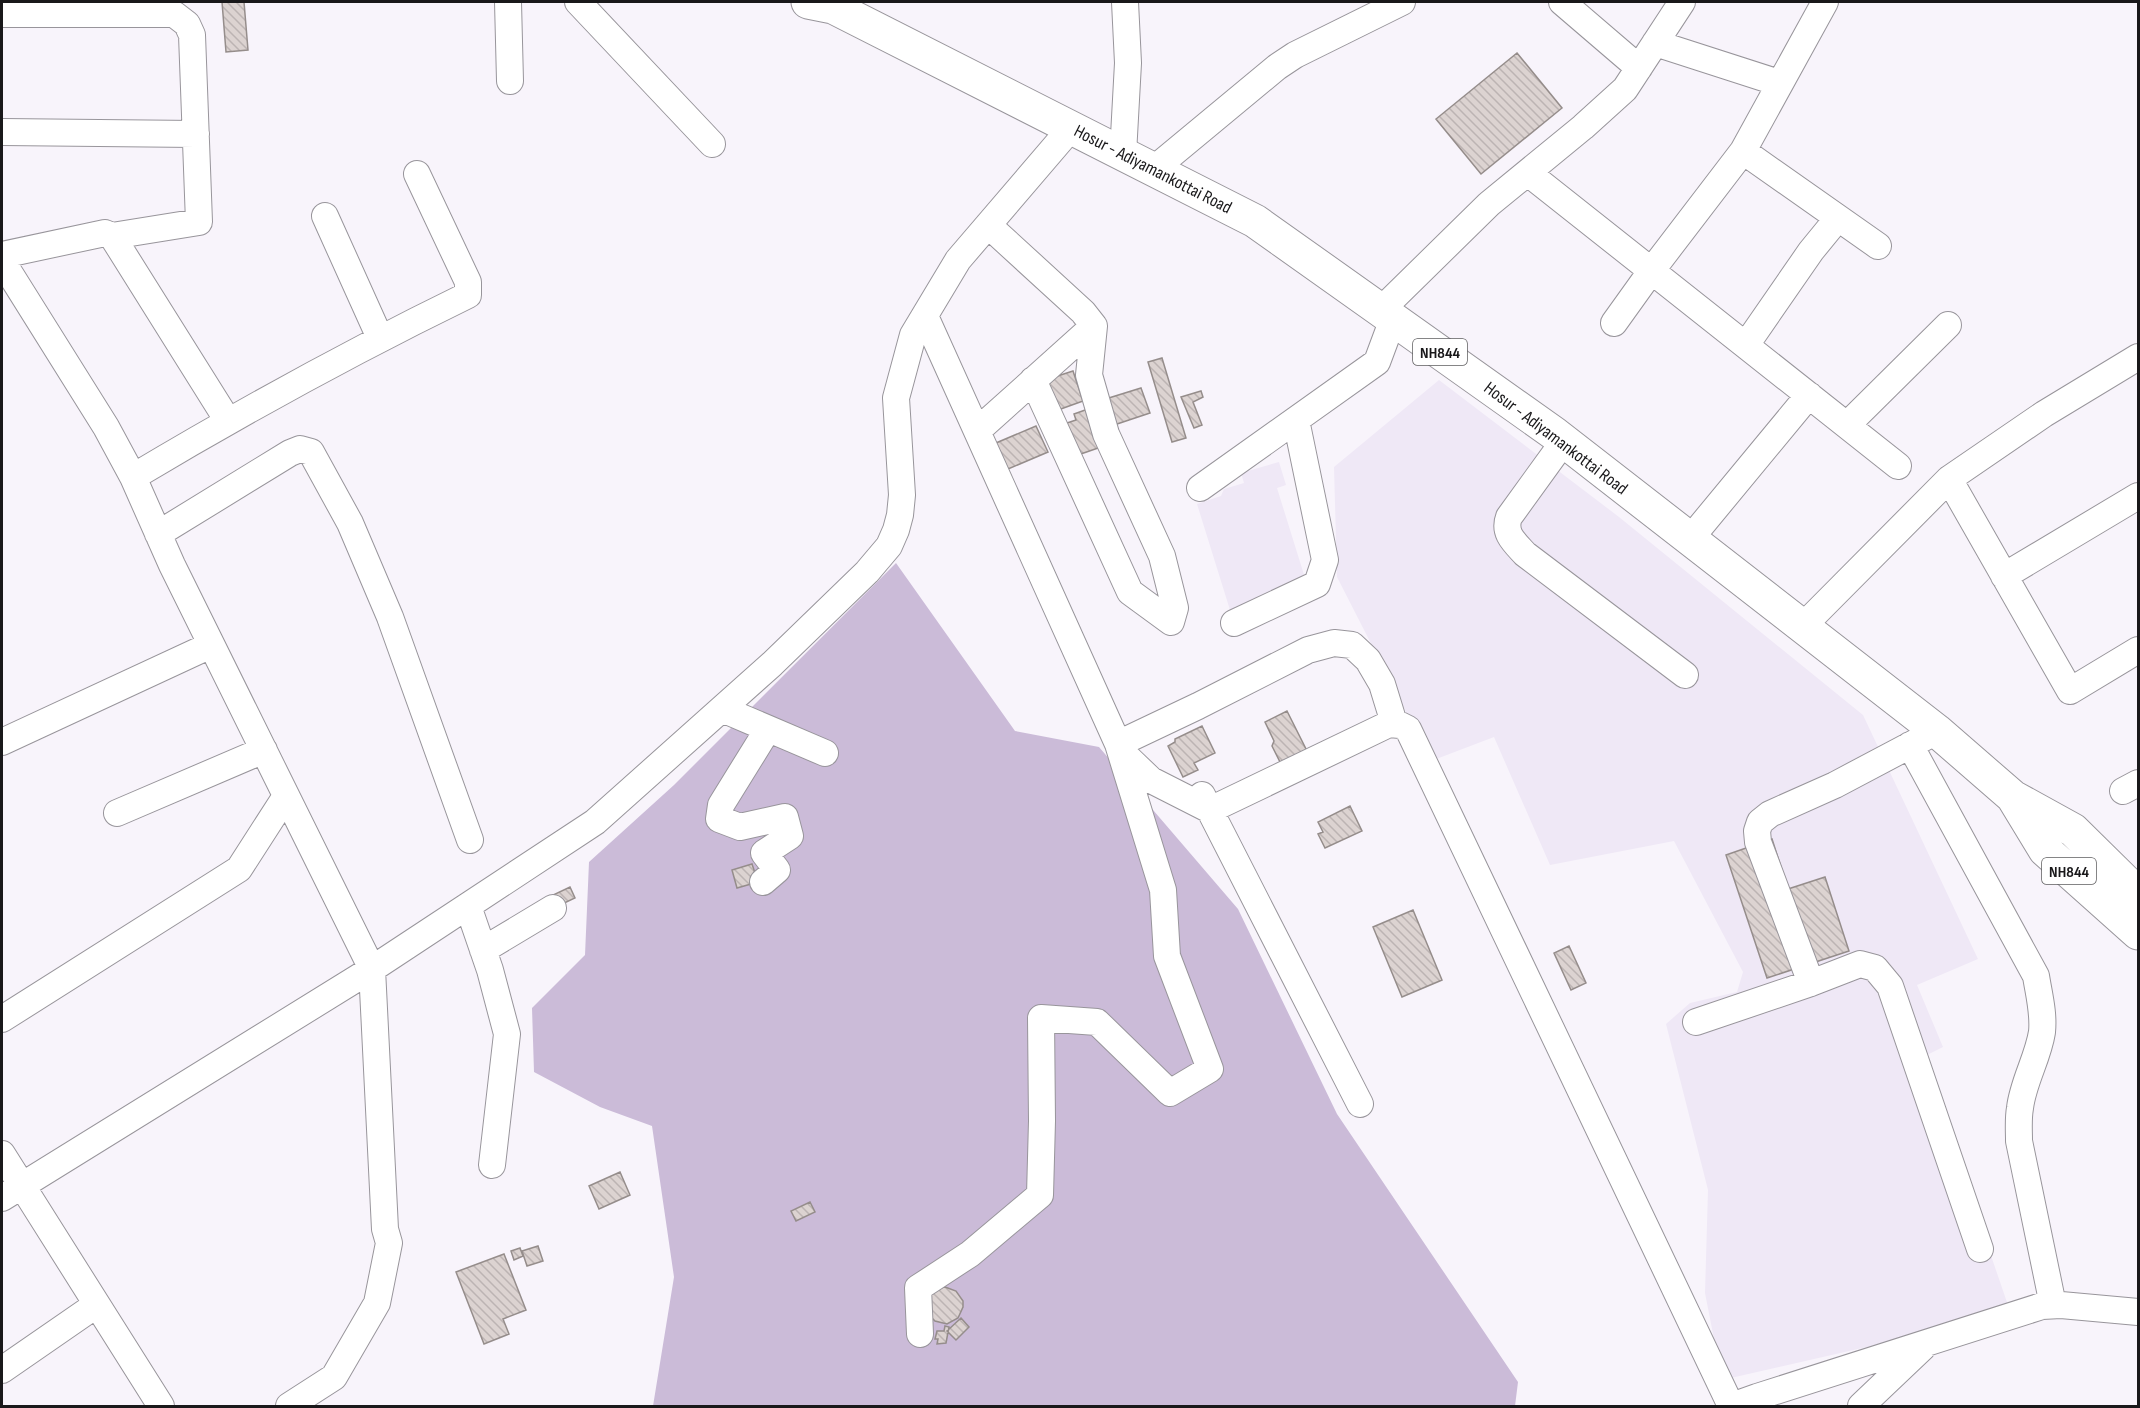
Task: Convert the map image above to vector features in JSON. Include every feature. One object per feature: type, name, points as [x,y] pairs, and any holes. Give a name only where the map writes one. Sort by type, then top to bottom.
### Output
[{"type":"highway","name":"Hosur - Adiyamankottai Road","points":[[826,4],[1255,221],[1564,441],[1803,626],[1924,738],[2013,797],[2073,830],[2139,894]]},
{"type":"highway","name":"Hosur - Adiyamankottai Road","points":[[2013,797],[2045,850],[2139,933]]},
{"type":"street","points":[[508,2],[510,81]]},
{"type":"street","points":[[578,2],[712,144]]},
{"type":"street","points":[[1123,154],[1128,63],[1125,2]]},
{"type":"street","points":[[1154,169],[1277,67],[1295,55],[1402,2]]},
{"type":"street","points":[[1562,2],[1639,68]]},
{"type":"street","points":[[1200,488],[1377,362],[1387,314],[1489,204],[1583,127],[1625,89],[1682,2]]},
{"type":"street","points":[[1614,323],[1743,151],[1825,2]]},
{"type":"street","points":[[2,14],[174,14],[187,24],[192,35],[199,222],[112,236],[105,233],[2,255]]},
{"type":"street","points":[[1655,43],[1779,83]]},
{"type":"street","points":[[11,1192],[372,969],[595,822],[772,664],[867,572],[889,546],[896,530],[902,495],[896,398],[914,335],[958,260],[1071,128]]},
{"type":"street","points":[[2,132],[196,134]]},
{"type":"street","points":[[1743,151],[1878,246]]},
{"type":"street","points":[[1528,172],[1898,466]]},
{"type":"street","points":[[133,477],[228,421],[380,338],[468,295],[468,282],[417,174]]},
{"type":"street","points":[[325,216],[380,338]]},
{"type":"street","points":[[1746,345],[1810,251],[1838,218]]},
{"type":"street","points":[[988,225],[1083,312],[1094,326],[1089,375],[1106,434],[1162,556],[1175,608],[1171,622],[1130,592],[1033,380]]},
{"type":"street","points":[[112,236],[228,421]]},
{"type":"street","points":[[2,261],[106,427],[133,477],[211,645],[372,969],[385,1229],[389,1243],[377,1303],[334,1377],[289,1407]]},
{"type":"street","points":[[920,1334],[918,1288],[970,1254],[1040,1196],[1041,1018],[1097,1022],[1170,1093],[1210,1070],[1167,956],[1163,890],[1118,744],[925,316]]},
{"type":"street","points":[[1847,425],[1948,325]]},
{"type":"street","points":[[977,431],[1094,326]]},
{"type":"street","points":[[1803,626],[1949,478],[2044,414],[2138,357]]},
{"type":"street","points":[[1690,539],[1809,395]]},
{"type":"street","points":[[1233,623],[1317,584],[1325,560],[1296,420]]},
{"type":"street","points":[[1564,441],[1509,517],[1506,525],[1511,540],[1525,554],[1685,675]]},
{"type":"street","points":[[158,534],[290,453],[300,449],[311,452],[350,524],[390,617],[470,840]]},
{"type":"street","points":[[1949,478],[2070,691],[2139,650]]},
{"type":"street","points":[[2004,576],[2139,496]]},
{"type":"street","points":[[1118,744],[1308,650],[1334,643],[1352,645],[1368,660],[1382,684],[1394,723]]},
{"type":"street","points":[[2,742],[211,645]]},
{"type":"street","points":[[722,709],[825,753]]},
{"type":"street","points":[[1210,810],[1394,723],[1408,729],[1731,1407]]},
{"type":"street","points":[[763,882],[777,870],[764,853],[790,836],[785,818],[740,828],[719,819],[721,805],[768,729]]},
{"type":"street","points":[[1811,983],[1758,842],[1757,831],[1760,822],[1770,814],[1835,784],[1924,738],[2036,976],[2043,1014],[2042,1032],[2020,1107],[2019,1135],[2053,1305]]},
{"type":"street","points":[[1118,744],[1127,757],[1151,780],[1210,810]]},
{"type":"street","points":[[117,813],[264,750]]},
{"type":"street","points":[[1195,784],[1360,1104]]},
{"type":"street","points":[[2,1019],[239,868],[286,796]]},
{"type":"street","points":[[468,906],[507,1034],[492,1165]]},
{"type":"street","points":[[483,950],[553,908]]},
{"type":"street","points":[[1696,1022],[1860,964],[1875,968],[1890,986],[1980,1249]]},
{"type":"street","points":[[2,1154],[11,1192],[96,1305],[161,1407]]},
{"type":"street","points":[[2,1370],[96,1305]]},
{"type":"street","points":[[1738,1407],[1743,1402],[1757,1397],[2031,1309],[2053,1305],[2139,1312]]},
{"type":"street","points":[[1861,1407],[1927,1343]]},
{"type":"shaded area","points":[[1439,380],[1619,517],[1863,715],[1978,959],[1917,985],[1943,1047],[1923,1057],[2011,1314],[1722,1380],[1705,1293],[1708,1190],[1666,1024],[1690,1003],[1737,992],[1743,972],[1674,841],[1550,865],[1494,737],[1431,761],[1337,577],[1334,467]]},
{"type":"shaded area","points":[[1279,462],[1286,485],[1277,488],[1305,578],[1281,586],[1283,594],[1230,610],[1197,504],[1221,496],[1224,489],[1244,483],[1241,473]]},
{"type":"shaded area","points":[[896,563],[1015,731],[1099,747],[1238,909],[1337,1114],[1518,1382],[1515,1406],[653,1406],[674,1277],[652,1126],[600,1107],[534,1072],[532,1008],[585,955],[589,862],[674,785]]},
{"type":"building","points":[[222,2],[244,2],[248,50],[226,52]]},
{"type":"building","points":[[1517,53],[1562,108],[1481,174],[1436,119]]},
{"type":"building","points":[[1162,358],[1186,438],[1172,442],[1148,362]]},
{"type":"building","points":[[1073,371],[1083,401],[1058,410],[1049,384],[1043,386],[1042,381]]},
{"type":"building","points":[[1141,388],[1150,413],[1108,427],[1099,401]]},
{"type":"building","points":[[1201,391],[1203,397],[1193,402],[1202,425],[1194,428],[1181,397]]},
{"type":"building","points":[[1088,409],[1101,447],[1075,456],[1064,424],[1076,420],[1074,414]]},
{"type":"building","points":[[1036,426],[1048,452],[1008,469],[996,443]]},
{"type":"building","points":[[1287,711],[1308,753],[1282,766],[1272,746],[1274,741],[1265,722]]},
{"type":"building","points":[[1202,726],[1215,753],[1194,763],[1198,770],[1183,777],[1168,746],[1175,742],[1175,739]]},
{"type":"building","points":[[1350,806],[1362,831],[1325,848],[1318,834],[1323,832],[1318,822]]},
{"type":"building","points":[[1772,839],[1788,889],[1825,877],[1849,951],[1767,978],[1726,855]]},
{"type":"building","points":[[752,864],[758,882],[737,888],[732,870]]},
{"type":"building","points":[[570,887],[575,898],[558,906],[553,895]]},
{"type":"building","points":[[1413,910],[1442,980],[1402,997],[1373,927]]},
{"type":"building","points":[[1569,946],[1586,983],[1571,990],[1554,953]]},
{"type":"building","points":[[620,1172],[630,1195],[599,1209],[589,1186]]},
{"type":"building","points":[[810,1202],[815,1212],[796,1221],[791,1211]]},
{"type":"building","points":[[538,1246],[543,1261],[527,1266],[522,1251]]},
{"type":"building","points":[[520,1248],[523,1256],[514,1260],[511,1251]]},
{"type":"building","points":[[504,1254],[526,1310],[503,1319],[509,1334],[484,1344],[456,1272]]},
{"type":"building","points":[[945,1287],[956,1291],[963,1301],[958,1318],[947,1324],[935,1321],[931,1317],[929,1295]]},
{"type":"building","points":[[961,1318],[969,1327],[956,1340],[947,1331]]},
{"type":"building","points":[[945,1326],[949,1327],[946,1343],[937,1344],[938,1339],[935,1339],[937,1331],[944,1331]]}]
